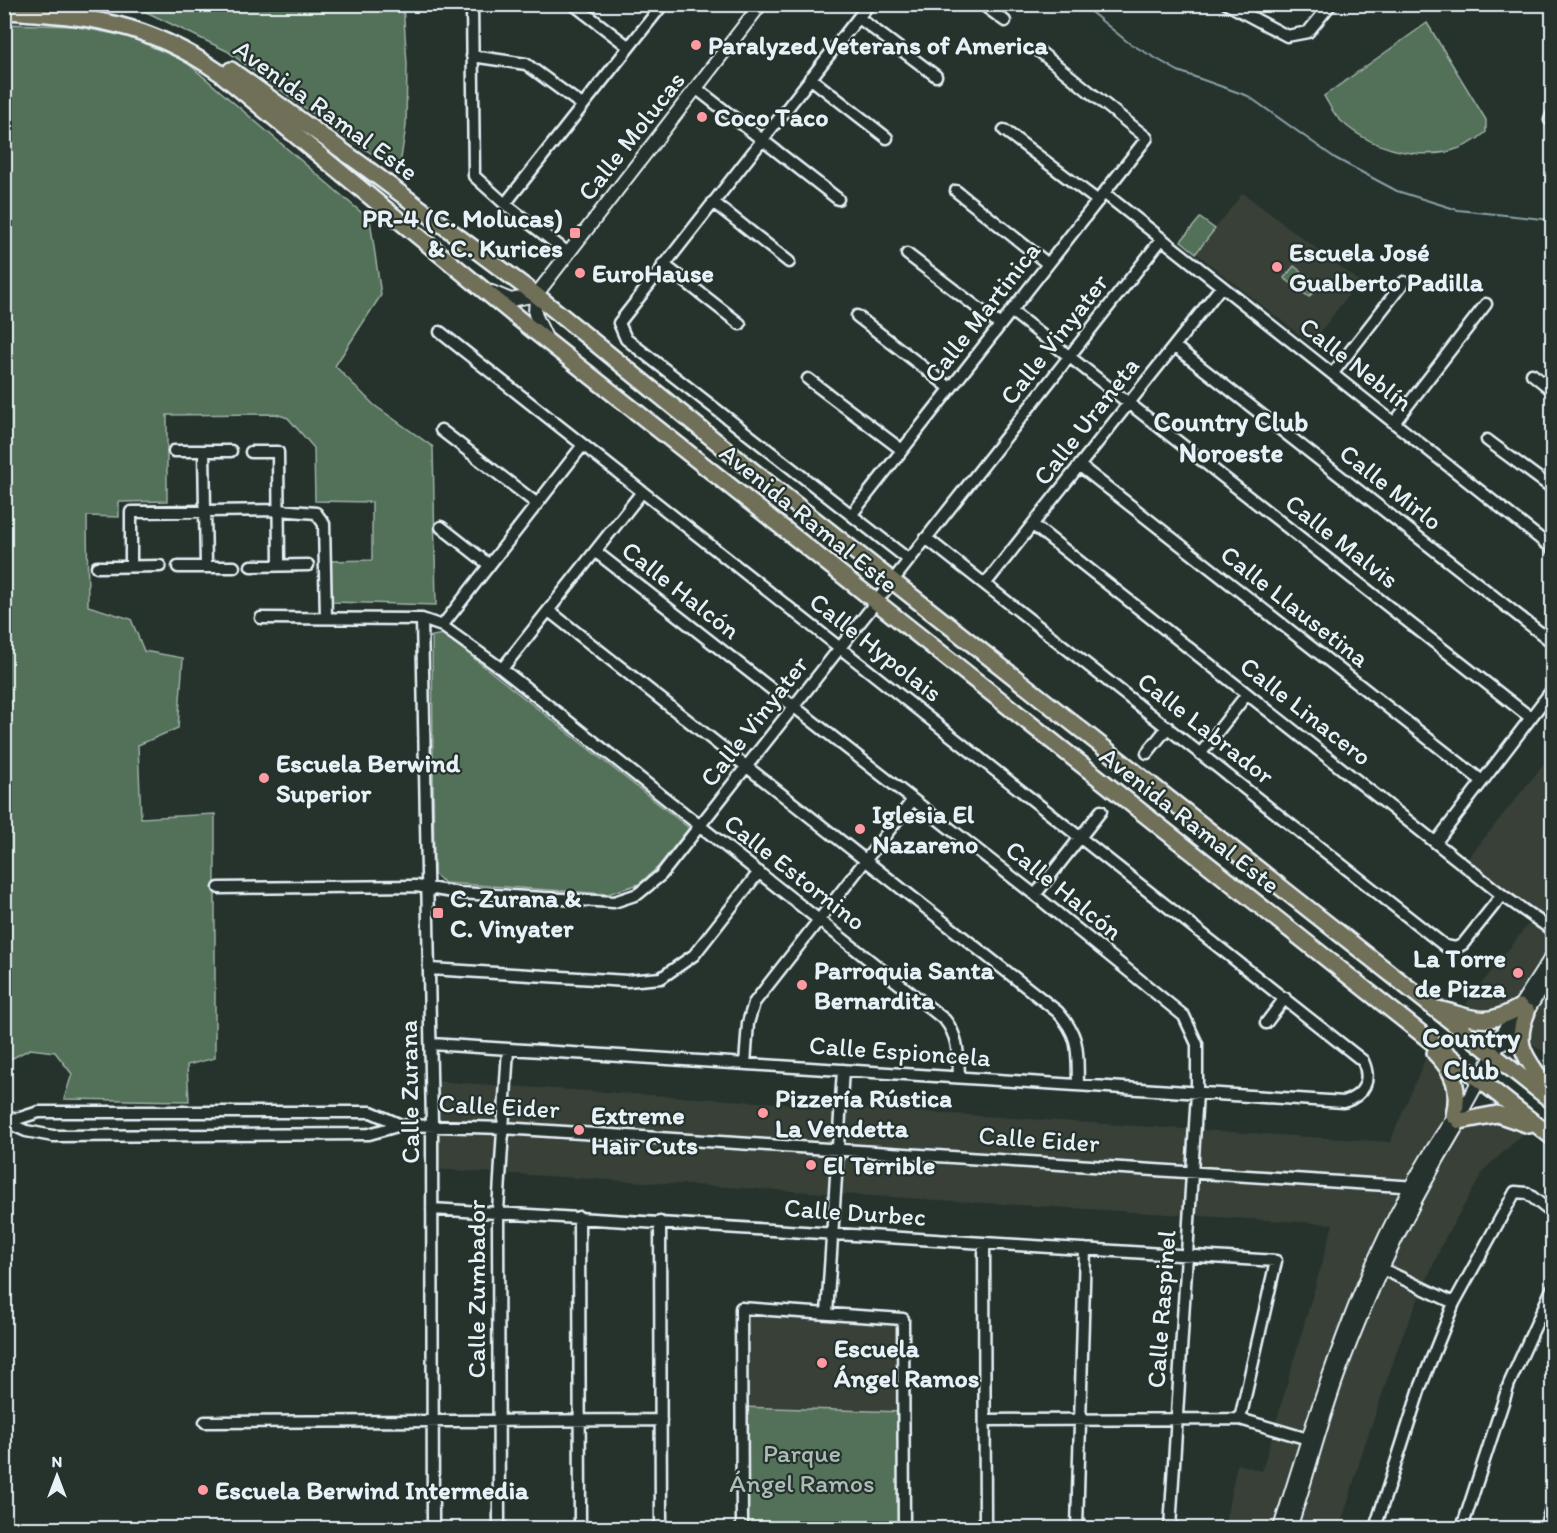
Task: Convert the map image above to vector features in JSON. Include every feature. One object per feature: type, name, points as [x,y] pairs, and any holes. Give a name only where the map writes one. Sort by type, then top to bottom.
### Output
[{"type":"main road","name":"Avenida Ramal Este","points":[[29,4],[85,8],[130,17],[195,46],[369,170],[536,296],[739,460],[1433,1008],[1495,1051],[1552,1101]]},
{"type":"main road","name":"Avenida Ramal Este","points":[[4,11],[71,15],[110,21],[149,33],[200,59],[551,345],[1548,1134]]},
{"type":"main road","points":[[1433,1008],[1488,1020],[1502,1018],[1524,1010]]},
{"type":"main road","points":[[1524,1010],[1521,1026],[1522,1049],[1552,1101]]},
{"type":"main road","points":[[1410,1024],[1455,1078],[1458,1093],[1458,1117],[1497,1114],[1548,1134]]},
{"type":"street","points":[[472,4],[474,176],[505,204],[568,253]]},
{"type":"street","points":[[573,4],[629,47]]},
{"type":"street","points":[[505,204],[663,4]]},
{"type":"street","name":"Calle Molucas","points":[[536,296],[761,4]]},
{"type":"street","points":[[869,4],[619,323],[626,339],[909,560]]},
{"type":"street","points":[[982,4],[1005,21]]},
{"type":"street","points":[[1227,4],[1287,36],[1308,33],[1331,4]]},
{"type":"street","points":[[859,18],[936,76]]},
{"type":"street","name":"Calle Martinica","points":[[852,514],[1147,138],[1040,52]]},
{"type":"street","points":[[472,56],[526,64],[582,105]]},
{"type":"street","points":[[810,78],[887,138]]},
{"type":"street","points":[[697,89],[838,200]]},
{"type":"street","name":"Calle Neblín","points":[[1004,130],[1161,240],[1333,373],[1552,548]]},
{"type":"street","points":[[956,192],[1048,264]]},
{"type":"street","points":[[712,202],[789,262]]},
{"type":"street","name":"Calle Vinyater","points":[[219,888],[416,886],[429,890],[614,902],[638,894],[661,875],[1161,240]]},
{"type":"street","points":[[907,254],[1000,325]]},
{"type":"street","points":[[663,264],[740,324]]},
{"type":"street","points":[[473,280],[498,296],[511,300],[536,296],[535,314],[551,345]]},
{"type":"street","points":[[1333,373],[1404,282]]},
{"type":"street","name":"Calle Uraneta","points":[[986,583],[1221,287]]},
{"type":"street","points":[[1394,423],[1486,304]]},
{"type":"street","name":"Calle Malvis","points":[[1011,311],[1531,718]]},
{"type":"street","points":[[857,316],[951,388]]},
{"type":"street","name":"Calle Hypolais","points":[[440,332],[1363,1061],[1368,1080],[1362,1091]]},
{"type":"street","name":"Calle Mirlo","points":[[1174,346],[1552,642]]},
{"type":"street","points":[[1532,374],[1552,390]]},
{"type":"street","points":[[808,379],[902,450]]},
{"type":"street","points":[[441,430],[536,504]]},
{"type":"street","points":[[1487,440],[1552,488]]},
{"type":"street","points":[[442,626],[488,564],[583,445]]},
{"type":"street","points":[[174,451],[231,451]]},
{"type":"street","points":[[204,452],[206,567]]},
{"type":"street","points":[[251,452],[278,452],[279,565]]},
{"type":"street","name":"Calle Llausetina","points":[[1080,465],[1482,781]]},
{"type":"street","points":[[502,669],[642,492]]},
{"type":"street","points":[[131,567],[132,512],[279,510],[316,513],[324,524],[326,617]]},
{"type":"street","name":"Calle Linacero","points":[[1033,525],[1502,895],[1552,930]]},
{"type":"street","points":[[441,527],[488,564]]},
{"type":"street","name":"Calle Labrador","points":[[926,538],[1445,946],[1459,946],[1502,895]]},
{"type":"street","name":"Calle Halcón","points":[[596,552],[1035,895],[1184,1016],[1197,1044],[1197,1093]]},
{"type":"street","points":[[97,567],[160,566]]},
{"type":"street","points":[[251,566],[308,566]]},
{"type":"street","points":[[178,567],[234,567]]},
{"type":"street","points":[[549,611],[1058,1012],[1071,1027],[1076,1042],[1078,1085]]},
{"type":"street","name":"Calle Estornino","points":[[261,618],[422,619],[442,626],[502,669],[945,1020],[952,1028],[958,1048],[959,1077]]},
{"type":"street","name":"Calle Zurana","points":[[422,619],[429,890],[434,1528]]},
{"type":"street","points":[[1436,842],[1552,690]]},
{"type":"street","points":[[1201,753],[1247,694]]},
{"type":"street","points":[[1147,753],[1168,727]]},
{"type":"street","points":[[745,1064],[748,1023],[754,1003],[912,801]]},
{"type":"street","points":[[1035,895],[1101,811]]},
{"type":"street","points":[[430,969],[627,981],[661,978],[694,955],[759,872]]},
{"type":"street","points":[[1280,1528],[1338,1350],[1377,1266],[1416,1186],[1495,1051],[1509,1040],[1552,956]]},
{"type":"street","points":[[1524,1010],[1552,972]]},
{"type":"street","points":[[1266,1023],[1285,998]]},
{"type":"street","name":"Calle Espioncela","points":[[431,1044],[1344,1102],[1362,1091]]},
{"type":"street","name":"Calle Zumbador","points":[[499,1528],[498,1211],[508,1049]]},
{"type":"street","points":[[827,1314],[843,1071]]},
{"type":"street","name":"Calle Raspinel","points":[[1170,1528],[1197,1093]]},
{"type":"street","name":"Calle Eider","points":[[4,1120],[39,1112],[371,1112],[401,1125]]},
{"type":"street","name":"Calle Eider","points":[[4,1120],[26,1131],[53,1136],[369,1134],[401,1125],[432,1124],[1416,1186]]},
{"type":"street","points":[[1375,1528],[1420,1388],[1454,1304],[1515,1192],[1527,1193],[1552,1213]]},
{"type":"street","name":"Calle Durbec","points":[[432,1209],[498,1211],[1276,1261],[1240,1419]]},
{"type":"street","points":[[579,1217],[580,1528]]},
{"type":"street","points":[[660,1222],[661,1528]]},
{"type":"street","points":[[984,1243],[985,1528]]},
{"type":"street","points":[[1077,1528],[1085,1249]]},
{"type":"street","points":[[1377,1266],[1454,1304]]},
{"type":"street","points":[[1290,1528],[1340,1369],[1377,1266]]},
{"type":"street","points":[[1462,1528],[1509,1384],[1552,1289]]},
{"type":"street","points":[[742,1528],[741,1308],[903,1319],[904,1528]]},
{"type":"street","points":[[985,1420],[1240,1419],[1308,1439]]},
{"type":"street","points":[[205,1422],[661,1420]]},
{"type":"street","points":[[1545,1528],[1552,1506]]},
{"type":"shaded area","name":"Escuela José Gualberto Padilla","points":[[1243,193],[1359,281],[1311,344],[1196,253]]},
{"type":"shaded area","points":[[1552,754],[1551,1056],[1466,1004],[1536,914],[1465,862]]},
{"type":"shaded area","points":[[1426,1057],[1448,1067],[1472,1105],[1485,1114],[1531,1127],[1485,1169],[1445,1238],[1401,1339],[1363,1450],[1340,1528],[1224,1528],[1237,1464],[1262,1471],[1333,1224],[432,1169],[431,1081],[1390,1142]]},
{"type":"shaded area","name":"Escuela Ángel Ramos","points":[[741,1308],[903,1319],[904,1412],[741,1407]]},
{"type":"green space","points":[[115,5],[403,5],[407,64],[406,126],[399,171],[338,132],[227,51],[138,8]]},
{"type":"green space","points":[[1427,23],[1486,120],[1486,132],[1470,144],[1451,151],[1432,154],[1391,149],[1372,142],[1338,118],[1324,96]]},
{"type":"green space","points":[[5,24],[74,26],[129,37],[185,61],[370,220],[381,295],[335,366],[374,405],[433,447],[436,605],[332,602],[330,561],[372,560],[372,502],[315,501],[314,448],[288,418],[276,414],[167,415],[167,501],[119,502],[119,517],[87,516],[88,606],[131,619],[144,651],[183,658],[178,728],[138,745],[141,818],[215,814],[215,1058],[187,1065],[189,1101],[64,1099],[72,1074],[55,1052],[30,1049],[5,1062]]},
{"type":"green space","points":[[1200,218],[1215,229],[1196,253],[1181,241]]},
{"type":"green space","points":[[1294,266],[1319,285],[1309,297],[1284,278]]},
{"type":"green space","points":[[443,634],[689,828],[658,867],[639,884],[608,894],[445,883],[434,874],[432,636]]},
{"type":"green space","name":"Parque Ángel Ramos","points":[[741,1407],[904,1412],[904,1528],[742,1528]]},
{"type":"waterway","points":[[1081,4],[1129,43],[1178,71],[1248,96],[1335,158],[1397,191],[1458,210],[1552,220]]},
{"type":"place","name":"Paralyzed Veterans of America","points":[[696,45]]},
{"type":"place","name":"Coco Taco","points":[[702,117]]},
{"type":"place","name":"PR-4 (C. Molucas) & C. Kurices","points":[[575,233]]},
{"type":"place","name":"Escuela José Gualberto Padilla","points":[[1277,267]]},
{"type":"place","name":"EuroHause","points":[[580,273]]},
{"type":"place","name":"Escuela Berwind Superior","points":[[264,778]]},
{"type":"place","name":"Iglesia El Nazareno","points":[[860,829]]},
{"type":"place","name":"C. Zurana & C. Vinyater","points":[[438,913]]},
{"type":"place","name":"La Torre de Pizza","points":[[1518,973]]},
{"type":"place","name":"Parroquia Santa Bernardita","points":[[802,985]]},
{"type":"place","name":"Pizzería Rústica La Vendetta","points":[[763,1113]]},
{"type":"place","name":"Extreme Hair Cuts","points":[[579,1130]]},
{"type":"place","name":"El Terrible","points":[[811,1165]]},
{"type":"place","name":"Escuela Ángel Ramos","points":[[822,1363]]},
{"type":"place","name":"Escuela Berwind Intermedia","points":[[203,1490]]},
{"type":"district","name":"Country Club Noroeste","points":[[1231,438]]},
{"type":"district","name":"Country Club","points":[[1471,1053]]}]
